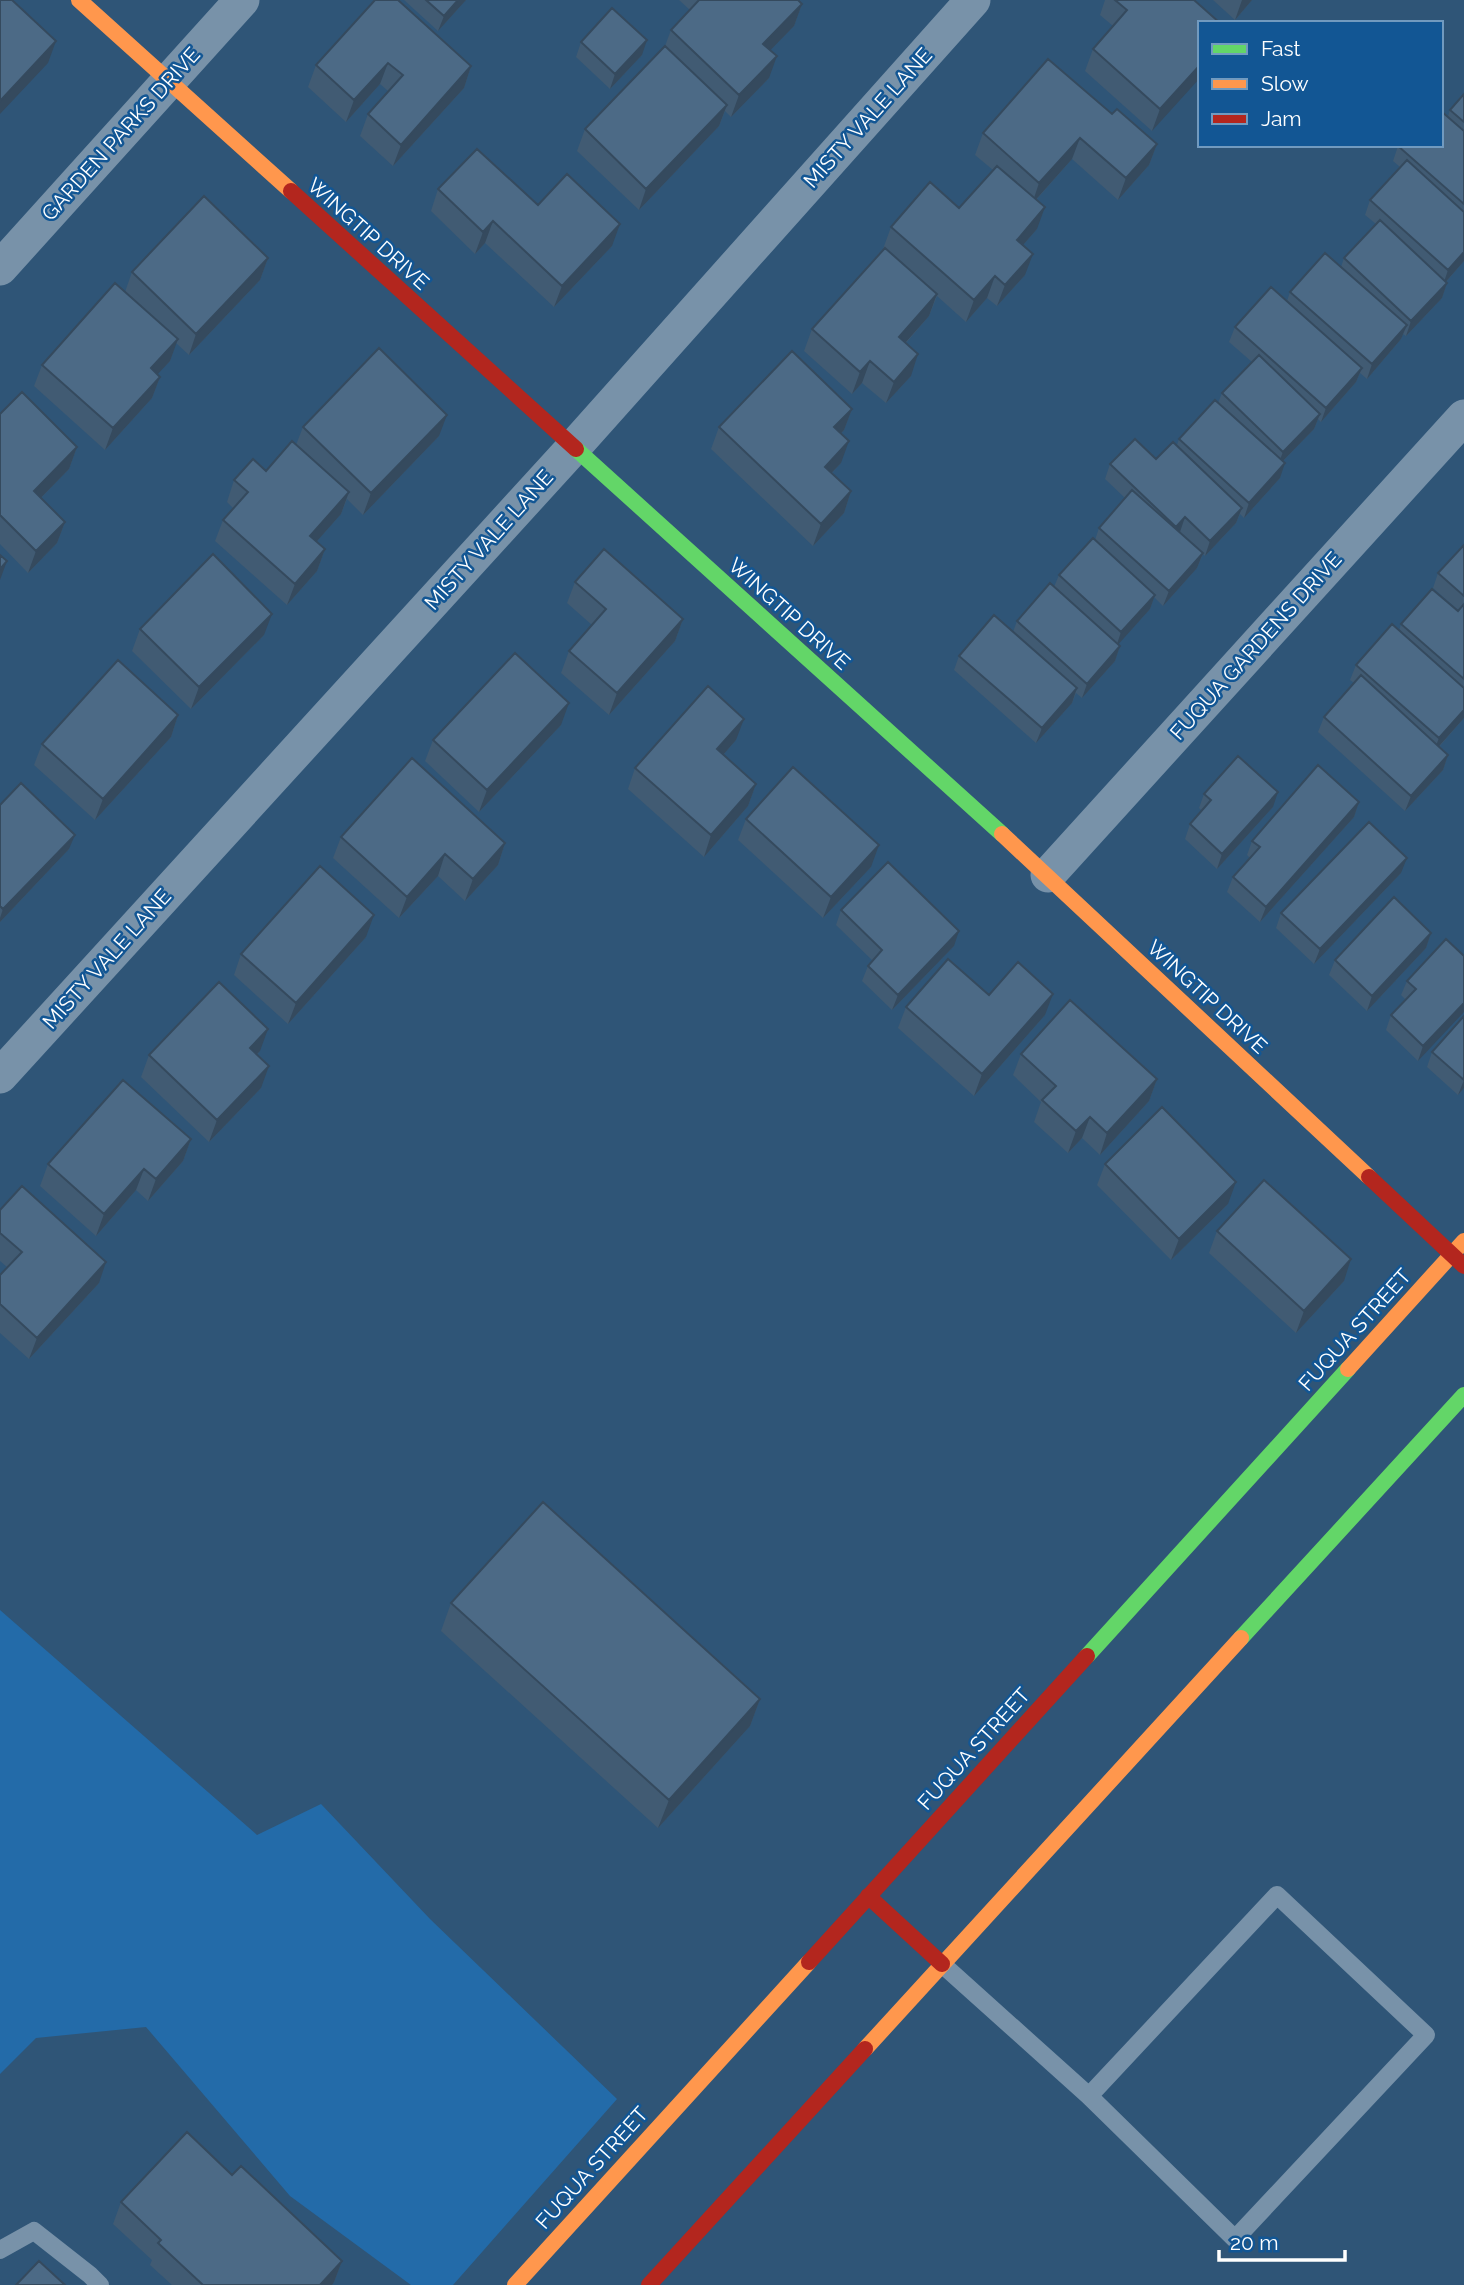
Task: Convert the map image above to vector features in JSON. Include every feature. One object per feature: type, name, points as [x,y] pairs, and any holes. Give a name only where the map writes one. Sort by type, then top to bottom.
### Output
[{"type":"main road","name":"WINGTIP DRIVE","points":[[79,0],[1048,876],[1458,1260]]},
{"type":"main road","name":"FUQUA STREET","points":[[515,2285],[868,1896],[1458,1260],[1464,1241]]},
{"type":"main road","points":[[649,2285],[1464,1395]]},
{"type":"main road","points":[[868,1896],[942,1964]]},
{"type":"street","name":"GARDEN PARKS DRIVE","points":[[0,268],[242,0]]},
{"type":"street","name":"MISTY VALE LANE","points":[[0,1076],[573,448],[973,0]]},
{"type":"street","name":"FUQUA GARDENS DRIVE","points":[[1048,876],[1464,417]]},
{"type":"lane","points":[[942,1964],[1089,2096],[1235,2239],[1426,2035],[1277,1895],[1089,2096]]},
{"type":"lane","points":[[0,2250],[34,2231],[100,2285]]},
{"type":"shaded area","points":[[0,1610],[257,1835],[321,1804],[430,1919],[617,2099],[453,2285],[411,2285],[290,2196],[146,2027],[36,2038],[0,2074]]},
{"type":"building","points":[[0,0],[12,0],[56,41],[0,101]]},
{"type":"building","points":[[375,0],[398,0],[471,66],[401,145],[368,114],[403,75],[388,63],[354,100],[316,65]]},
{"type":"building","points":[[426,0],[458,0],[444,16]]},
{"type":"building","points":[[699,0],[798,0],[802,4],[763,44],[777,56],[739,95],[671,30]]},
{"type":"building","points":[[1115,0],[1194,0],[1218,21],[1198,21],[1198,67],[1160,109],[1093,49],[1127,10]]},
{"type":"building","points":[[612,8],[647,40],[615,74],[581,42]]},
{"type":"building","points":[[665,46],[727,105],[646,189],[585,129]]},
{"type":"building","points":[[1048,59],[1112,114],[1117,109],[1157,144],[1126,178],[1080,138],[1039,183],[983,133]]},
{"type":"building","points":[[1464,94],[1464,122],[1450,110]]},
{"type":"building","points":[[1443,113],[1464,131],[1464,204],[1399,147],[1443,147]]},
{"type":"building","points":[[477,149],[538,205],[567,174],[620,224],[562,286],[493,221],[483,232],[438,189]]},
{"type":"building","points":[[1407,160],[1464,212],[1464,252],[1448,270],[1370,200]]},
{"type":"building","points":[[997,166],[1045,207],[1017,240],[1033,254],[1005,285],[995,276],[974,300],[891,227],[930,182],[959,208]]},
{"type":"building","points":[[204,196],[268,258],[196,334],[132,272]]},
{"type":"building","points":[[1380,220],[1447,283],[1411,321],[1344,258]]},
{"type":"building","points":[[885,248],[937,294],[899,337],[918,354],[894,382],[870,361],[860,372],[812,329]]},
{"type":"building","points":[[1325,253],[1407,325],[1372,364],[1290,292]]},
{"type":"building","points":[[115,283],[178,339],[151,368],[160,377],[113,428],[42,365]]},
{"type":"building","points":[[1271,287],[1362,368],[1326,408],[1235,327]]},
{"type":"building","points":[[379,348],[447,415],[371,493],[303,427]]},
{"type":"building","points":[[792,351],[852,409],[834,427],[849,441],[825,467],[851,491],[821,524],[719,427]]},
{"type":"building","points":[[1259,355],[1320,414],[1283,452],[1222,393]]},
{"type":"building","points":[[22,392],[77,447],[34,491],[65,522],[36,551],[0,515],[0,414]]},
{"type":"building","points":[[1215,400],[1285,463],[1249,503],[1179,439]]},
{"type":"building","points":[[1135,439],[1156,459],[1173,442],[1242,508],[1210,541],[1185,517],[1176,527],[1110,464]]},
{"type":"building","points":[[292,441],[349,492],[310,536],[325,549],[295,584],[223,520],[248,492],[234,480],[253,459],[266,471]]},
{"type":"building","points":[[1132,490],[1203,553],[1169,591],[1099,528]]},
{"type":"building","points":[[1093,538],[1155,595],[1121,632],[1059,575]]},
{"type":"building","points":[[1464,545],[1464,596],[1438,573]]},
{"type":"building","points":[[604,549],[683,619],[617,693],[569,651],[606,609],[575,582]]},
{"type":"building","points":[[213,554],[272,614],[199,687],[140,629]]},
{"type":"building","points":[[0,555],[7,561],[0,569]]},
{"type":"building","points":[[1050,583],[1120,646],[1087,684],[1017,621]]},
{"type":"building","points":[[1432,589],[1458,611],[1464,604],[1464,679],[1401,624]]},
{"type":"building","points":[[994,615],[1077,688],[1042,728],[959,656]]},
{"type":"building","points":[[1392,624],[1464,688],[1464,710],[1439,738],[1356,665]]},
{"type":"building","points":[[515,653],[569,703],[487,790],[433,740]]},
{"type":"building","points":[[118,660],[178,715],[103,799],[42,744]]},
{"type":"building","points":[[1361,675],[1448,755],[1411,796],[1324,717]]},
{"type":"building","points":[[708,686],[744,719],[717,749],[756,784],[711,835],[635,768]]},
{"type":"building","points":[[1238,756],[1278,792],[1222,854],[1190,824],[1211,800],[1204,794]]},
{"type":"building","points":[[412,758],[505,843],[473,879],[445,854],[407,897],[341,837]]},
{"type":"building","points":[[1318,765],[1359,802],[1266,907],[1233,877],[1260,847],[1252,841]]},
{"type":"building","points":[[793,767],[879,845],[831,897],[746,819]]},
{"type":"building","points":[[21,783],[75,835],[3,909],[0,906],[0,805]]},
{"type":"building","points":[[1369,822],[1407,858],[1320,949],[1281,913]]},
{"type":"building","points":[[888,862],[959,931],[898,995],[868,966],[882,950],[841,910]]},
{"type":"building","points":[[320,866],[374,915],[296,1003],[241,954]]},
{"type":"building","points":[[1394,897],[1431,933],[1372,996],[1335,960]]},
{"type":"building","points":[[1446,939],[1464,956],[1464,1003],[1423,1046],[1391,1015],[1416,989],[1407,981]]},
{"type":"building","points":[[948,959],[989,995],[1018,962],[1053,994],[982,1074],[906,1007]]},
{"type":"building","points":[[219,982],[268,1029],[250,1048],[269,1066],[217,1120],[149,1055]]},
{"type":"building","points":[[1070,1000],[1157,1079],[1107,1133],[1090,1117],[1076,1131],[1042,1100],[1056,1086],[1021,1054]]},
{"type":"building","points":[[1464,1016],[1464,1080],[1432,1052]]},
{"type":"building","points":[[123,1080],[191,1139],[156,1179],[144,1169],[104,1214],[48,1164]]},
{"type":"building","points":[[1162,1107],[1236,1182],[1179,1239],[1105,1164]]},
{"type":"building","points":[[1264,1180],[1351,1259],[1304,1311],[1217,1231]]},
{"type":"building","points":[[22,1186],[106,1262],[37,1338],[0,1304],[0,1275],[22,1252],[0,1233],[0,1210]]},
{"type":"building","points":[[543,1502],[760,1699],[669,1800],[451,1603]]},
{"type":"building","points":[[187,2132],[232,2175],[241,2166],[342,2261],[320,2285],[203,2285],[158,2243],[161,2240],[121,2202]]},
{"type":"building","points":[[39,2261],[65,2285],[16,2285]]},
{"type":"traffic: fast","points":[[576,449],[1002,834]]},
{"type":"traffic: fast","points":[[1087,1656],[1348,1369]]},
{"type":"traffic: fast","points":[[1241,1638],[1464,1395]]},
{"type":"traffic: slow","points":[[79,0],[291,191]]},
{"type":"traffic: slow","points":[[1002,834],[1369,1177]]},
{"type":"traffic: slow","points":[[1348,1369],[1464,1241]]},
{"type":"traffic: slow","points":[[865,2049],[1241,1638]]},
{"type":"traffic: slow","points":[[515,2285],[809,1962]]},
{"type":"traffic: jam","points":[[291,191],[576,449]]},
{"type":"traffic: jam","points":[[1369,1177],[1464,1266]]},
{"type":"traffic: jam","points":[[809,1962],[1087,1656]]},
{"type":"traffic: jam","points":[[868,1896],[942,1964]]},
{"type":"traffic: jam","points":[[649,2285],[865,2049]]}]
